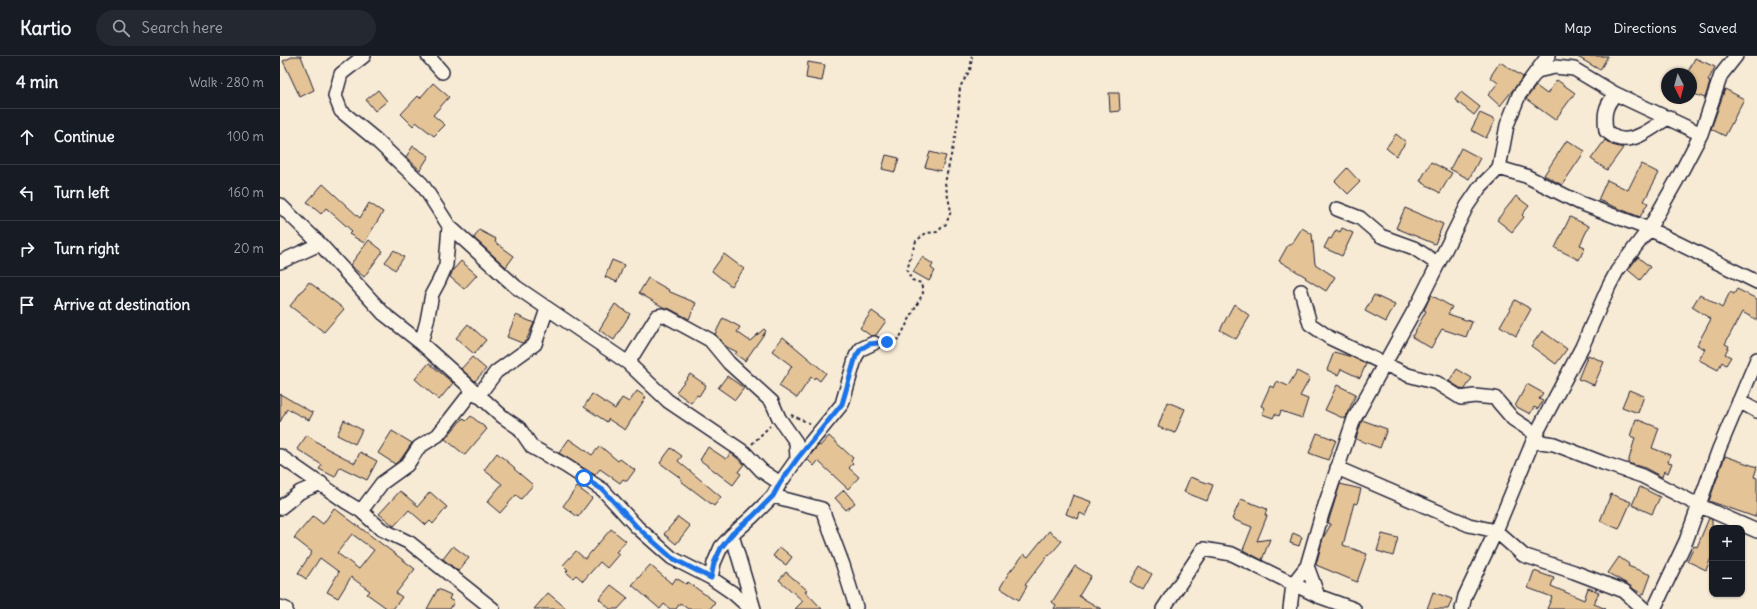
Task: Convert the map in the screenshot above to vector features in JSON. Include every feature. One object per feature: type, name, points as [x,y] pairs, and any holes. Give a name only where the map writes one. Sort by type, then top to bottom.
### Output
[{"type":"street","points":[[364,56],[341,74],[334,96],[341,111],[375,139],[422,184],[448,226],[516,287],[547,310],[628,363],[668,401],[745,453],[762,471],[780,483]]},
{"type":"street","points":[[428,56],[442,72]]},
{"type":"street","points":[[1290,609],[1293,584],[1307,566],[1337,468],[1354,419],[1383,364],[1420,300],[1467,206],[1480,187],[1499,168],[1507,125],[1519,95],[1548,56]]},
{"type":"street","points":[[1462,609],[1468,589],[1496,531],[1535,438],[1582,346],[1617,271],[1649,229],[1678,178],[1701,134],[1722,75],[1736,56]]},
{"type":"street","points":[[1536,71],[1555,67],[1574,69],[1616,94],[1668,117],[1701,134]]},
{"type":"street","points":[[1616,94],[1606,107],[1604,116],[1606,131],[1616,138],[1631,138],[1648,130],[1668,117]]},
{"type":"street","points":[[1499,168],[1526,176],[1580,203],[1649,229],[1757,282]]},
{"type":"street","points":[[280,205],[320,244],[384,314],[421,343],[503,417],[520,428],[532,447],[566,466],[603,490],[637,527],[672,558],[711,578],[733,592],[751,609]]},
{"type":"street","points":[[1336,209],[1360,218],[1381,236],[1414,248],[1438,264]]},
{"type":"street","points":[[421,343],[432,294],[446,265],[448,226]]},
{"type":"street","points":[[280,262],[320,244]]},
{"type":"street","points":[[1301,291],[1310,324],[1330,338],[1408,375],[1437,383],[1461,398],[1474,396],[1495,398],[1513,418],[1535,438],[1642,476],[1698,505],[1757,531]]},
{"type":"street","points":[[361,511],[382,483],[407,465],[419,447],[438,435],[496,372],[535,344],[547,310]]},
{"type":"street","points":[[628,363],[657,316],[662,314],[710,340],[729,363],[772,402],[779,418],[796,442],[797,459]]},
{"type":"street","points":[[711,578],[714,563],[721,548],[732,534],[773,496],[780,483],[797,459],[842,404],[856,356],[861,349],[874,343]]},
{"type":"street","points":[[1654,609],[1686,541],[1698,505],[1757,359]]},
{"type":"street","points":[[1739,401],[1757,411]]},
{"type":"street","points":[[280,456],[361,511],[381,529],[410,543],[493,609]]},
{"type":"street","points":[[1337,468],[1469,525],[1496,531],[1523,555],[1624,591],[1644,609]]},
{"type":"street","points":[[280,508],[300,492],[321,483]]},
{"type":"street","points":[[773,496],[822,509],[843,565],[856,607]]},
{"type":"street","points":[[732,534],[754,609]]},
{"type":"street","points":[[1163,609],[1203,549],[1232,554],[1318,596],[1354,609]]},
{"type":"street","points":[[1307,566],[1318,596]]},
{"type":"street","points":[[280,607],[286,609]]},
{"type":"path","points":[[874,343],[899,339],[923,293],[921,282],[912,280],[907,271],[916,241],[926,233],[937,232],[946,224],[951,211],[945,183],[956,128],[960,87],[970,70],[971,56]]},
{"type":"building","points":[[294,56],[301,56],[314,90],[300,97],[283,61]]},
{"type":"building","points":[[1576,56],[1608,56],[1600,70]]},
{"type":"building","points":[[1695,58],[1715,67],[1708,81],[1710,82],[1705,98],[1697,95],[1697,68],[1690,68]]},
{"type":"building","points":[[808,62],[825,65],[822,81],[806,78]]},
{"type":"building","points":[[1500,62],[1523,77],[1500,106],[1488,95],[1498,83],[1490,77]]},
{"type":"building","points":[[1557,80],[1575,93],[1555,120],[1526,99],[1536,86],[1547,94]]},
{"type":"building","points":[[433,83],[449,97],[433,115],[445,125],[434,136],[416,122],[413,126],[401,114],[418,96],[420,98]]},
{"type":"building","points":[[1725,89],[1744,99],[1725,136],[1711,129]]},
{"type":"building","points":[[378,90],[387,101],[375,111],[366,100]]},
{"type":"building","points":[[1461,92],[1480,107],[1474,115],[1455,100]]},
{"type":"building","points":[[1109,93],[1119,93],[1120,111],[1110,112]]},
{"type":"building","points":[[1480,113],[1495,120],[1486,138],[1471,130]]},
{"type":"building","points":[[1396,134],[1406,142],[1396,156],[1386,148]]},
{"type":"building","points":[[1567,140],[1585,151],[1562,185],[1544,175]]},
{"type":"building","points":[[1605,140],[1612,145],[1623,148],[1607,170],[1591,159]]},
{"type":"building","points":[[413,146],[429,156],[420,170],[406,157]]},
{"type":"building","points":[[1461,148],[1480,158],[1469,179],[1450,169]]},
{"type":"building","points":[[930,152],[946,156],[941,171],[925,167]]},
{"type":"building","points":[[886,155],[899,158],[895,172],[882,169]]},
{"type":"building","points":[[1431,162],[1452,173],[1440,193],[1420,181]]},
{"type":"building","points":[[1641,164],[1659,173],[1644,201],[1648,203],[1640,217],[1598,200],[1607,180],[1628,190]]},
{"type":"building","points":[[1347,168],[1360,182],[1348,194],[1335,181]]},
{"type":"building","points":[[323,184],[360,218],[369,203],[383,212],[364,243],[349,234],[352,231],[326,208],[321,214],[307,202]]},
{"type":"building","points":[[1516,196],[1529,206],[1522,215],[1524,217],[1512,232],[1497,220]]},
{"type":"building","points":[[1405,208],[1443,224],[1435,244],[1396,228]]},
{"type":"building","points":[[1570,217],[1589,226],[1580,245],[1585,247],[1579,260],[1555,248]]},
{"type":"building","points":[[1302,228],[1312,234],[1315,264],[1335,277],[1326,291],[1279,261],[1288,245],[1291,245]]},
{"type":"building","points":[[1342,228],[1353,233],[1342,256],[1324,248],[1329,238],[1331,239],[1336,230],[1340,232]]},
{"type":"building","points":[[479,230],[496,239],[495,242],[514,256],[506,267],[474,238]]},
{"type":"building","points":[[369,240],[383,251],[364,277],[350,265]]},
{"type":"building","points":[[394,250],[404,257],[395,270],[385,262]]},
{"type":"building","points":[[724,254],[744,269],[731,286],[712,271]]},
{"type":"building","points":[[922,257],[933,264],[931,268],[935,271],[929,281],[913,272]]},
{"type":"building","points":[[1638,257],[1650,267],[1640,280],[1628,270]]},
{"type":"building","points":[[612,260],[624,265],[617,282],[605,277]]},
{"type":"building","points":[[461,261],[477,275],[464,289],[450,277],[453,270]]},
{"type":"building","points":[[648,278],[669,290],[668,291],[696,303],[689,319],[663,307],[639,293]]},
{"type":"building","points":[[309,282],[344,309],[324,332],[290,306]]},
{"type":"building","points":[[1737,289],[1757,299],[1757,320],[1742,312],[1725,344],[1729,346],[1725,354],[1731,357],[1726,365],[1722,362],[1718,370],[1699,360],[1705,349],[1697,345],[1711,319],[1692,307],[1700,294],[1722,308],[1730,292],[1734,294]]},
{"type":"building","points":[[1374,295],[1395,305],[1386,322],[1365,311]]},
{"type":"building","points":[[1431,295],[1452,307],[1448,314],[1472,322],[1466,337],[1442,329],[1431,348],[1412,337],[1426,311],[1424,310]]},
{"type":"building","points":[[1515,300],[1531,309],[1516,336],[1500,326]]},
{"type":"building","points":[[615,304],[630,314],[614,340],[599,330]]},
{"type":"building","points":[[1234,304],[1250,316],[1236,339],[1220,330]]},
{"type":"building","points":[[872,311],[886,321],[876,335],[871,336],[860,328]]},
{"type":"building","points":[[516,315],[534,323],[526,341],[522,343],[507,337]]},
{"type":"building","points":[[723,318],[740,327],[737,332],[750,341],[764,329],[766,331],[745,361],[735,354],[737,352],[725,346],[715,334]]},
{"type":"building","points":[[468,324],[486,340],[474,354],[456,338]]},
{"type":"building","points":[[1542,331],[1567,349],[1556,364],[1531,346]]},
{"type":"building","points":[[783,337],[826,373],[820,381],[815,377],[814,379],[811,377],[797,398],[779,386],[792,366],[772,351]]},
{"type":"building","points":[[1334,352],[1352,357],[1366,364],[1360,378],[1341,369],[1338,375],[1327,370]]},
{"type":"building","points":[[1588,355],[1604,362],[1594,385],[1578,379]]},
{"type":"building","points":[[472,357],[486,369],[475,381],[461,369]]},
{"type":"building","points":[[429,363],[453,383],[439,400],[415,379]]},
{"type":"building","points":[[1457,369],[1472,378],[1463,390],[1449,381]]},
{"type":"building","points":[[1297,371],[1310,378],[1300,396],[1308,399],[1302,418],[1281,411],[1279,416],[1275,414],[1273,418],[1262,414],[1265,408],[1261,406],[1270,386],[1274,388],[1277,381],[1288,386]]},
{"type":"building","points":[[690,374],[706,385],[699,396],[697,395],[691,403],[676,392]]},
{"type":"building","points":[[727,376],[744,388],[735,400],[718,388]]},
{"type":"building","points":[[1527,384],[1543,393],[1539,399],[1543,401],[1538,409],[1534,407],[1530,414],[1515,406]]},
{"type":"building","points":[[1337,385],[1356,394],[1345,419],[1325,410]]},
{"type":"building","points":[[1629,390],[1644,396],[1638,413],[1622,407]]},
{"type":"building","points":[[637,391],[646,397],[625,430],[608,419],[607,422],[584,407],[592,394],[615,409],[622,398],[629,402]]},
{"type":"building","points":[[280,394],[313,413],[309,420],[287,409],[280,422]]},
{"type":"building","points":[[1167,402],[1185,409],[1175,433],[1158,427]]},
{"type":"building","points":[[471,416],[487,429],[465,455],[445,439],[463,418],[466,421]]},
{"type":"building","points":[[1636,419],[1659,428],[1652,448],[1670,455],[1668,462],[1672,463],[1668,473],[1664,471],[1662,477],[1645,468],[1628,463],[1635,438],[1630,436]]},
{"type":"building","points":[[344,420],[362,430],[355,444],[337,435]]},
{"type":"building","points":[[1362,420],[1387,429],[1380,448],[1356,439]]},
{"type":"building","points":[[392,431],[412,443],[401,459],[395,464],[378,453]]},
{"type":"building","points":[[1317,433],[1336,440],[1328,460],[1309,453]]},
{"type":"building","points":[[307,435],[326,448],[355,463],[360,452],[377,461],[367,480],[340,467],[335,477],[319,469],[322,465],[297,449]]},
{"type":"building","points":[[829,436],[853,458],[851,461],[853,463],[849,468],[859,477],[848,489],[818,461],[814,466],[807,459]]},
{"type":"building","points":[[569,439],[592,455],[600,446],[618,461],[620,459],[635,470],[627,481],[623,479],[620,483],[600,469],[595,475],[559,453]]},
{"type":"building","points":[[708,447],[726,459],[731,453],[744,464],[738,472],[741,474],[733,485],[700,460]]},
{"type":"building","points":[[671,448],[682,456],[678,461],[721,497],[714,506],[660,463]]},
{"type":"building","points":[[497,453],[533,485],[521,499],[516,495],[500,513],[487,502],[502,484],[484,470]]},
{"type":"building","points":[[1725,456],[1757,467],[1754,477],[1757,478],[1757,510],[1755,517],[1709,501]]},
{"type":"building","points":[[1190,477],[1213,485],[1207,501],[1184,492]]},
{"type":"building","points":[[1340,484],[1361,489],[1357,504],[1354,503],[1343,545],[1367,554],[1357,582],[1316,565],[1323,538],[1331,524],[1328,523]]},
{"type":"building","points":[[577,487],[592,498],[578,517],[563,506]]},
{"type":"building","points":[[1640,487],[1660,497],[1652,514],[1632,505]]},
{"type":"building","points":[[844,490],[855,503],[846,510],[835,498]]},
{"type":"building","points":[[400,491],[418,506],[430,492],[447,507],[433,524],[430,521],[426,525],[409,510],[394,526],[379,514]]},
{"type":"building","points":[[1611,494],[1631,502],[1619,529],[1600,521]]},
{"type":"building","points":[[1073,495],[1092,502],[1086,516],[1080,513],[1078,519],[1066,514]]},
{"type":"building","points":[[1241,499],[1267,509],[1265,515],[1267,516],[1257,541],[1270,539],[1262,560],[1243,550],[1252,527],[1232,519]]},
{"type":"building","points":[[334,508],[415,569],[396,593],[402,597],[393,609],[388,609],[367,594],[370,591],[351,577],[338,598],[327,592],[339,572],[320,558],[306,579],[298,573],[312,552],[294,538],[313,516],[323,524]],"holes":[[[352,534],[374,550],[359,569],[337,553]]]},
{"type":"building","points":[[678,517],[690,526],[676,544],[664,534]]},
{"type":"building","points":[[1709,518],[1712,520],[1712,525],[1709,525],[1709,563],[1706,570],[1687,561],[1694,546],[1697,547]]},
{"type":"building","points":[[611,529],[626,541],[616,552],[619,554],[607,568],[600,562],[583,581],[576,575],[573,578],[566,572],[568,570],[563,565],[576,551],[585,559]]},
{"type":"building","points":[[1049,531],[1062,541],[1049,556],[1048,555],[1025,585],[1027,586],[1019,600],[1000,588],[1008,574],[1024,554],[1028,557]]},
{"type":"building","points":[[1293,533],[1302,537],[1299,546],[1290,543]]},
{"type":"building","points":[[1382,534],[1398,538],[1393,556],[1377,551]]},
{"type":"building","points":[[453,546],[469,558],[458,571],[443,559]]},
{"type":"building","points":[[780,547],[792,557],[786,565],[773,556]]},
{"type":"building","points":[[1619,557],[1629,564],[1628,566],[1651,575],[1644,594],[1608,573]]},
{"type":"building","points":[[650,565],[672,584],[676,578],[686,584],[688,582],[715,602],[710,609],[688,609],[680,603],[676,609],[670,609],[664,604],[660,609],[632,585]]},
{"type":"building","points":[[1075,566],[1091,576],[1079,596],[1101,609],[1054,609],[1056,605],[1052,602]]},
{"type":"building","points":[[1140,566],[1152,574],[1143,590],[1130,582]]},
{"type":"building","points":[[1534,571],[1554,578],[1551,586],[1584,600],[1588,588],[1599,592],[1594,604],[1606,609],[1547,609],[1552,597],[1528,588]]},
{"type":"building","points":[[786,572],[807,590],[805,591],[822,609],[795,609],[803,601],[779,580]]},
{"type":"building","points":[[611,585],[628,598],[618,609],[610,609],[599,599]]},
{"type":"building","points":[[438,589],[451,595],[449,599],[454,602],[450,609],[427,609]]},
{"type":"building","points":[[1433,592],[1452,599],[1448,609],[1427,609]]},
{"type":"building","points":[[548,593],[567,609],[534,609]]},
{"type":"route","points":[[584,478],[603,490],[637,527],[672,558],[711,578],[714,563],[721,548],[732,534],[773,496],[780,483],[797,459],[842,404],[856,356],[861,349],[869,344],[887,342]]}]
